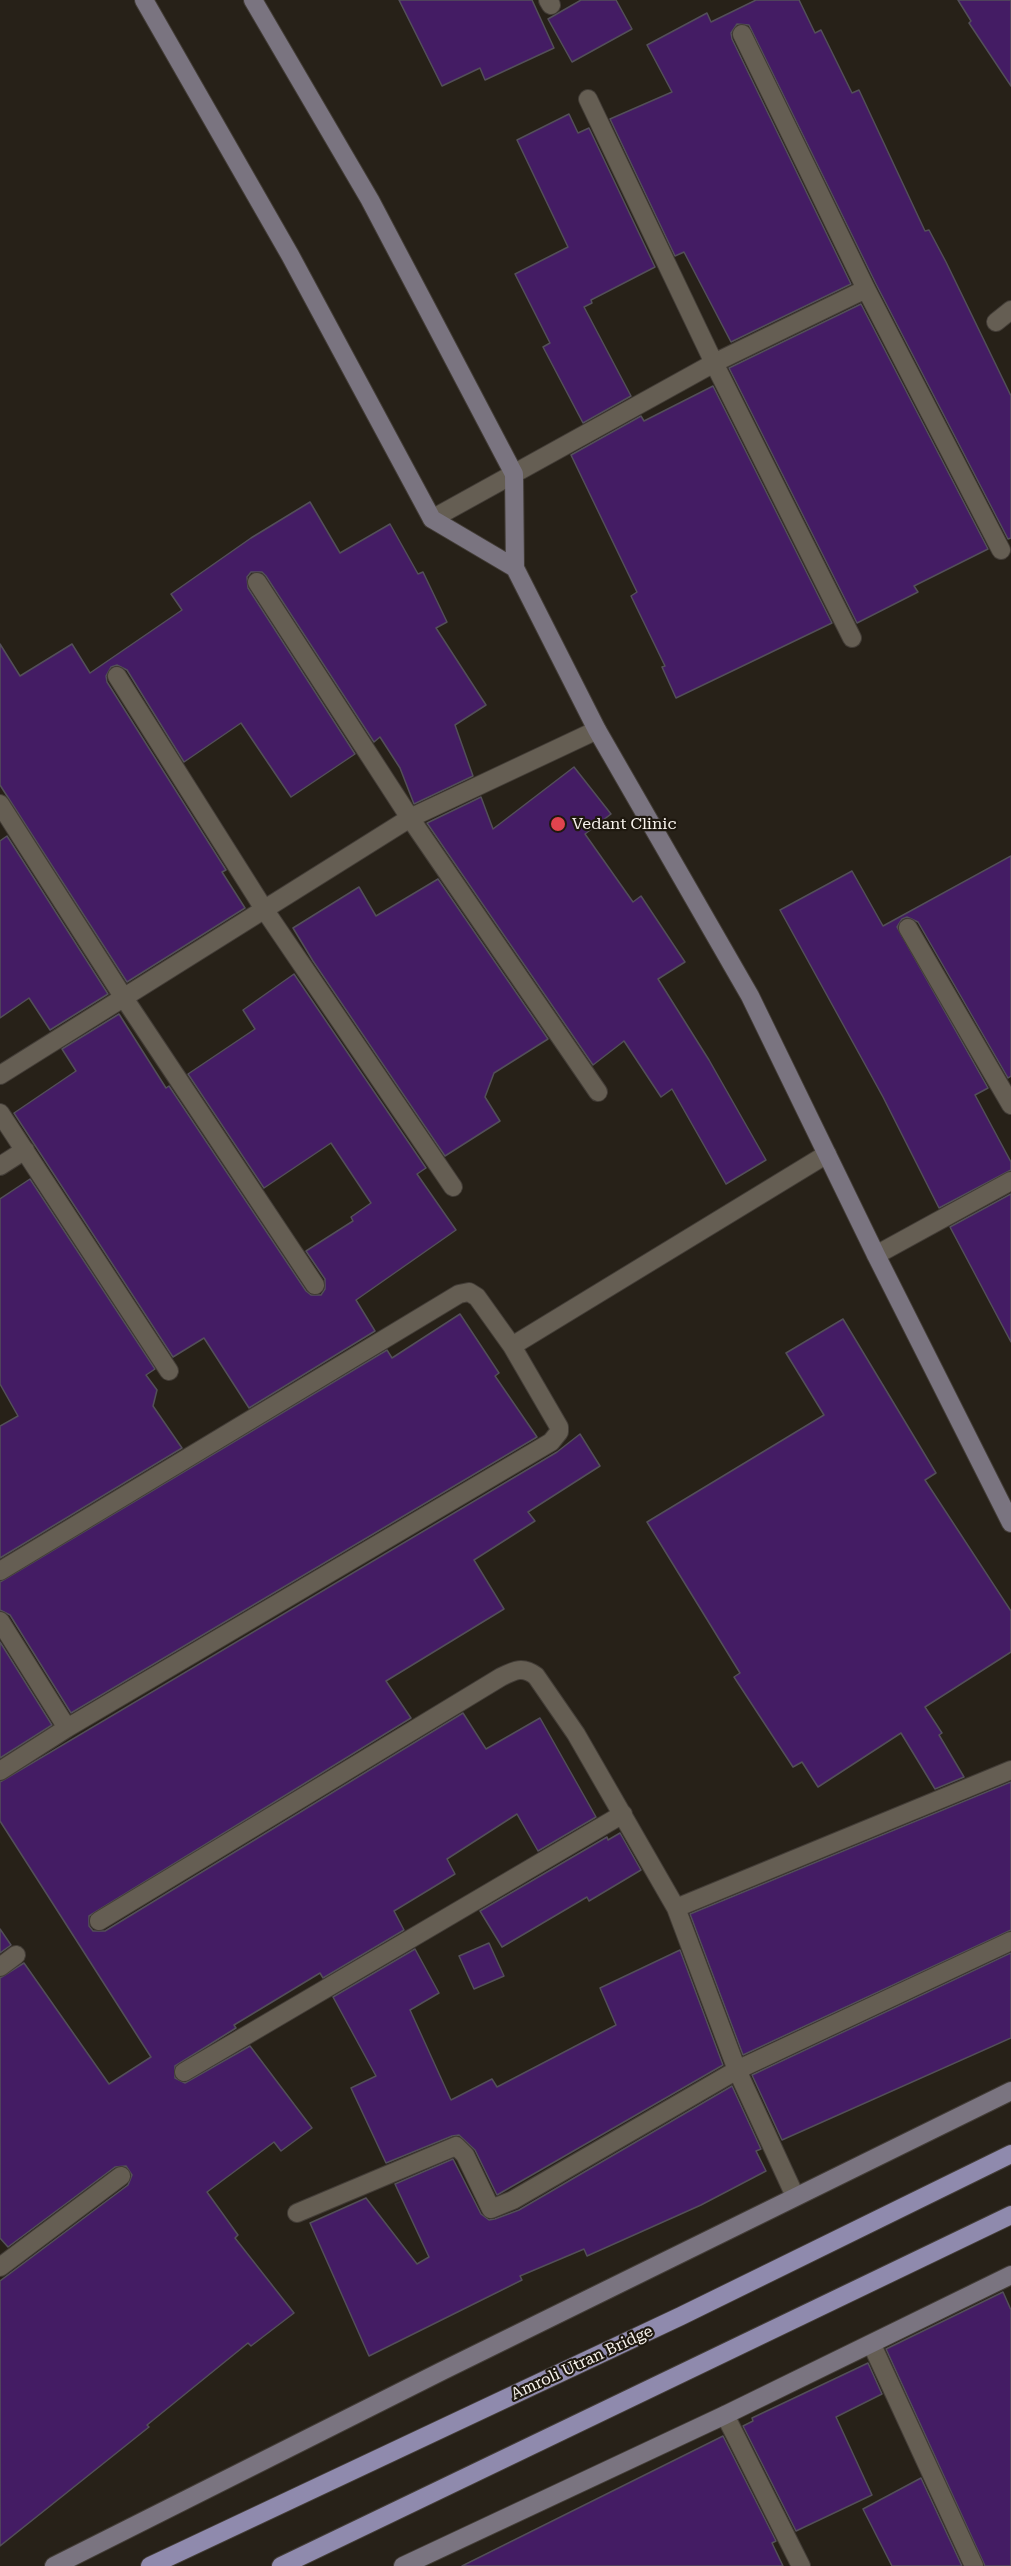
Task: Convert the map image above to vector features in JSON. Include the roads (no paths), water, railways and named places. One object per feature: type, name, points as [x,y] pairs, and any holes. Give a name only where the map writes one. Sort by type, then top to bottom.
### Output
[{"type":"main road","name":"Amroli Utran Bridge","points":[[150,2566],[681,2316],[1011,2154]]},
{"type":"main road","points":[[281,2566],[1011,2215]]},
{"type":"street","points":[[144,0],[290,255],[432,519],[515,568]]},
{"type":"street","points":[[253,0],[370,200],[514,474],[515,568],[597,730],[750,996],[876,1255],[1011,1523]]},
{"type":"street","points":[[742,34],[866,289],[1001,550]]},
{"type":"street","points":[[588,99],[714,363],[852,638]]},
{"type":"street","points":[[432,519],[714,363],[866,289]]},
{"type":"street","points":[[996,322],[1011,310]]},
{"type":"street","points":[[257,582],[410,818],[598,1092]]},
{"type":"street","points":[[117,676],[264,909],[453,1187]]},
{"type":"street","points":[[0,1075],[410,818],[597,730]]},
{"type":"street","points":[[0,804],[124,998],[315,1285]]},
{"type":"street","points":[[908,928],[1011,1105]]},
{"type":"street","points":[[0,1113],[169,1371]]},
{"type":"street","points":[[0,1166],[25,1150]]},
{"type":"street","points":[[512,1346],[827,1154]]},
{"type":"street","points":[[876,1255],[1011,1181]]},
{"type":"street","points":[[0,1571],[459,1294],[469,1292],[477,1298],[512,1346],[559,1427],[559,1432],[551,1442],[67,1728],[0,1771]]},
{"type":"street","points":[[0,1621],[67,1728]]},
{"type":"street","points":[[99,1921],[515,1669],[528,1670],[536,1676],[576,1734],[676,1908],[737,2070],[795,2196]]},
{"type":"street","points":[[676,1908],[1011,1770]]},
{"type":"street","points":[[184,2072],[623,1814]]},
{"type":"street","points":[[297,2213],[456,2146],[465,2155],[491,2209],[513,2200],[737,2070],[1011,1941]]},
{"type":"street","points":[[0,1967],[16,1955]]},
{"type":"street","points":[[54,2566],[795,2196],[1011,2091]]},
{"type":"street","points":[[0,2266],[121,2176]]},
{"type":"street","points":[[403,2566],[725,2415],[1011,2276]]},
{"type":"street","points":[[872,2344],[974,2566]]},
{"type":"street","points":[[725,2415],[801,2566]]},
{"type":"place","name":"Vedant Clinic","points":[[558,824]]}]
